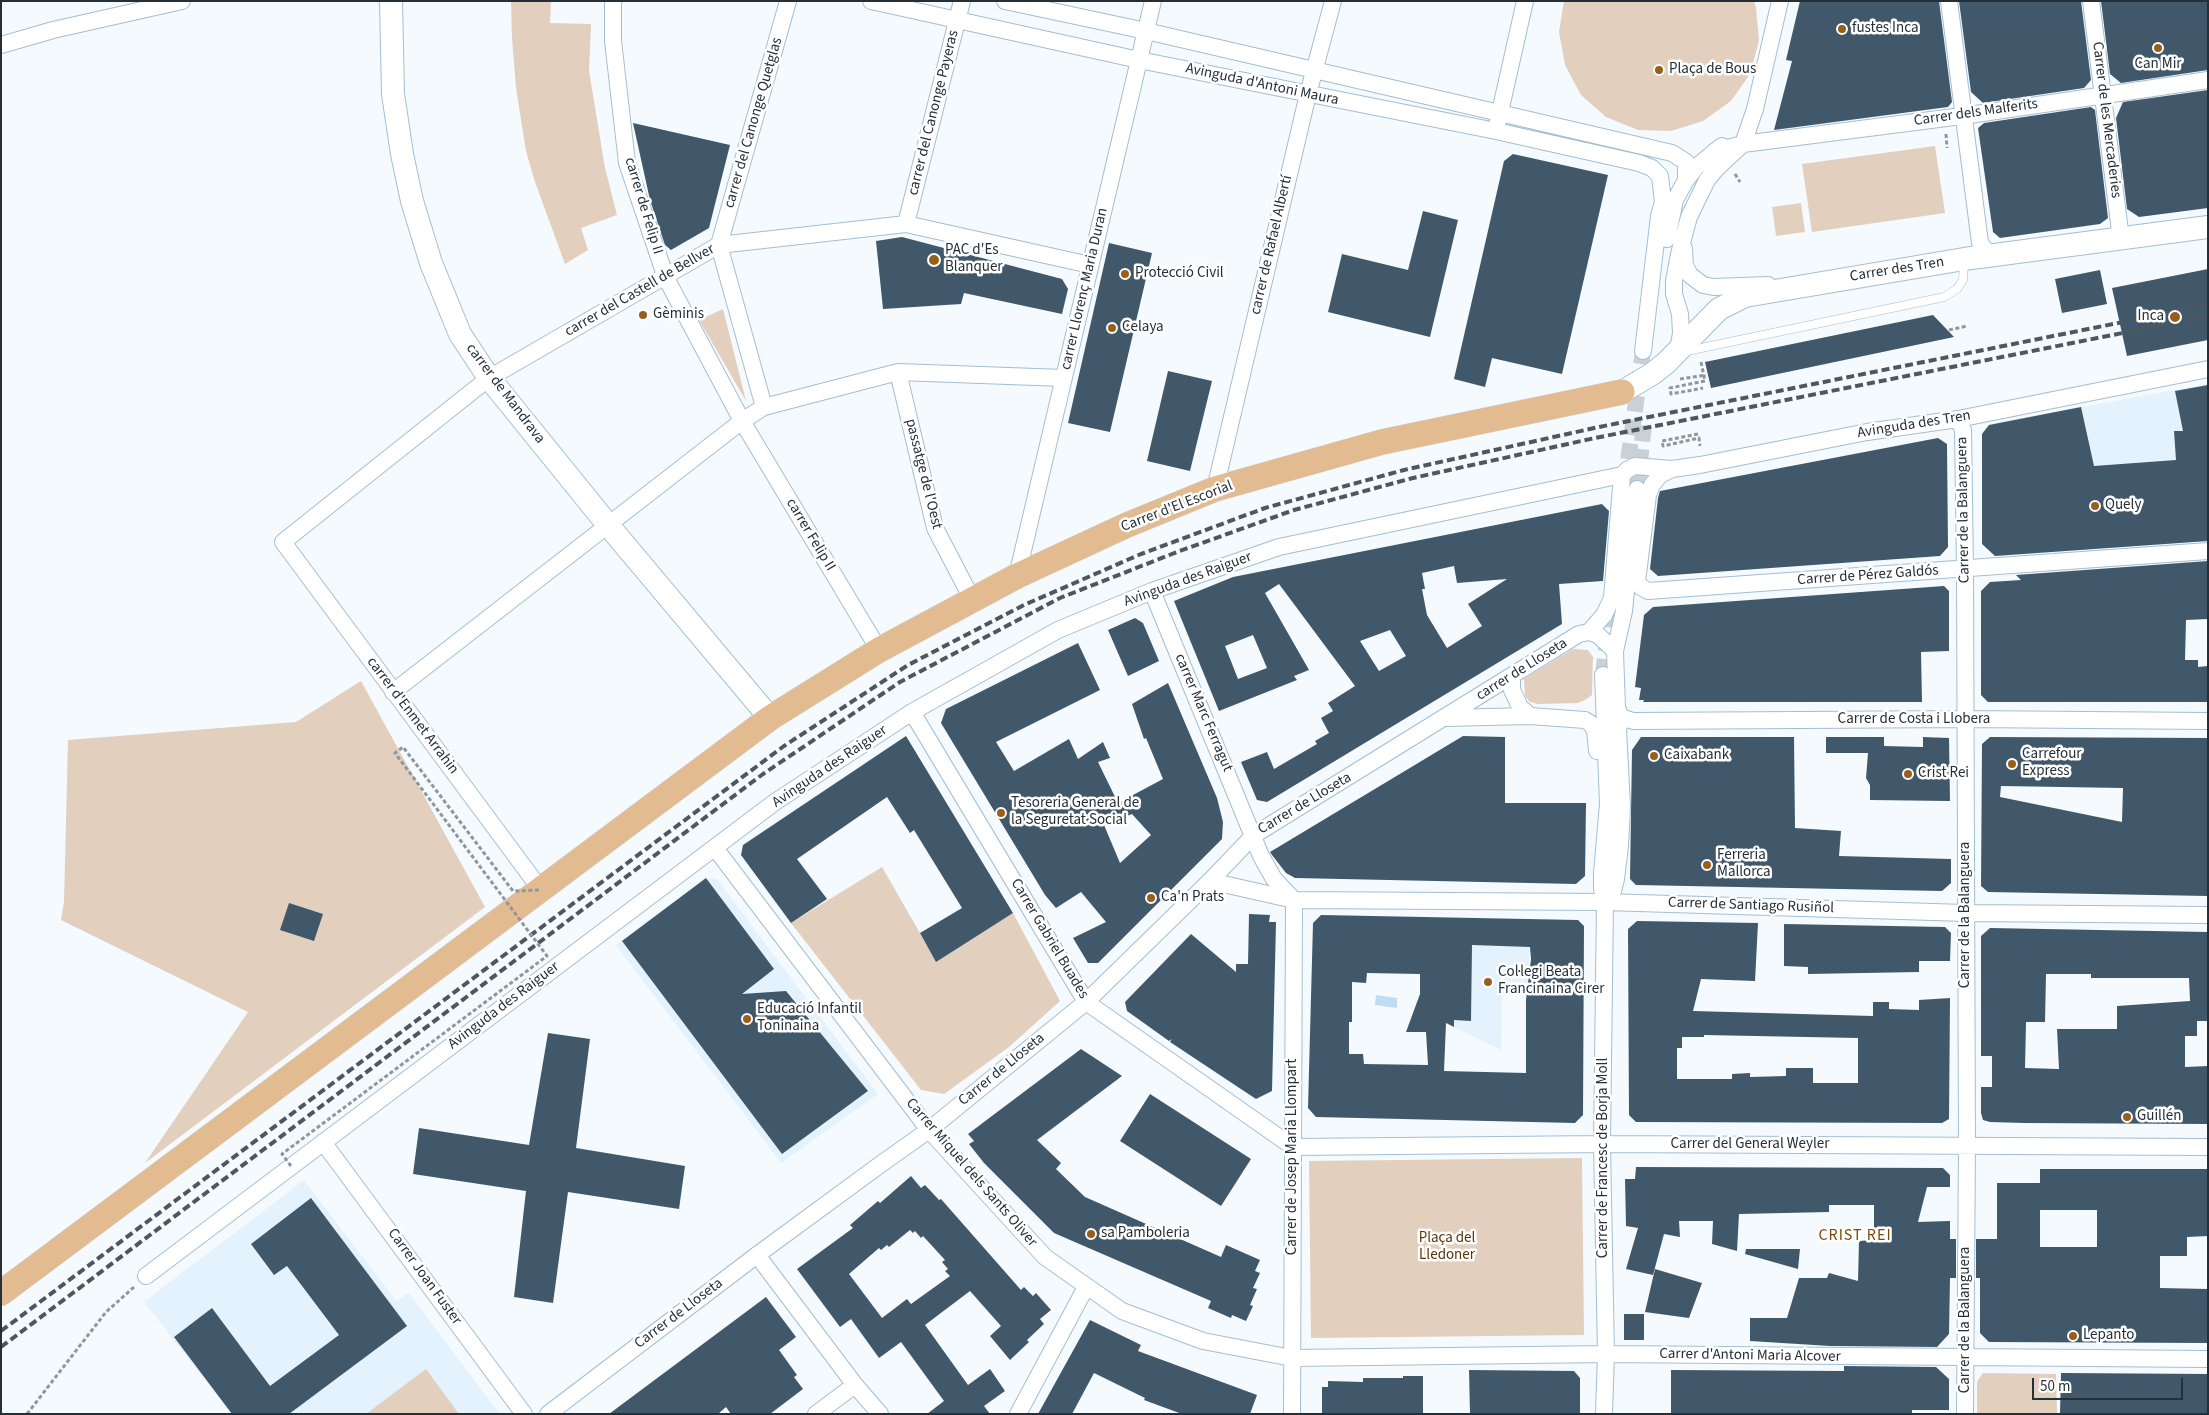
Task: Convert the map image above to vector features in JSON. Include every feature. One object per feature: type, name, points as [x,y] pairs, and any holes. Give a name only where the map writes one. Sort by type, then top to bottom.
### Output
[{"type":"main road","name":"Carrer d'El Escorial","points":[[1,1292],[770,718],[879,650],[1017,576],[1127,525],[1215,489],[1382,442],[1622,392]]},
{"type":"street","points":[[1,45],[53,30],[182,1]]},
{"type":"street","name":"carrer de Mandrava","points":[[392,1],[393,94],[402,154],[412,201],[431,263],[460,334],[489,378],[608,525],[770,718]]},
{"type":"street","name":"carrer de Felip II","points":[[613,1],[613,42],[627,164],[666,278],[742,421]]},
{"type":"street","name":"carrer del Canonge Quetglas","points":[[719,245],[788,1]]},
{"type":"street","name":"Avinguda d'Antoni Maura","points":[[871,1],[1139,60],[1496,132],[1639,163],[1652,168],[1660,176],[1663,202],[1659,216],[1647,350],[1669,224],[1675,200],[1686,180],[1686,162],[1672,153],[1146,31],[1005,1]]},
{"type":"street","name":"carrer del Canonge Payeras","points":[[906,224],[962,1]]},
{"type":"street","name":"carrer Llorenç Maria Duran","points":[[1017,576],[1153,1]]},
{"type":"street","name":"carrer de Rafael Albertí","points":[[1215,489],[1308,94],[1332,1]]},
{"type":"street","points":[[1496,132],[1525,1]]},
{"type":"street","points":[[1678,351],[1681,324],[1674,294],[1674,281],[1689,217],[1707,180],[1743,144],[1750,121],[1756,110],[1780,1]]},
{"type":"street","points":[[1949,1],[1962,116],[1980,243],[1990,256]]},
{"type":"street","name":"Carrer de les Mercaderies","points":[[2091,1],[2121,239]]},
{"type":"street","name":"Carrer dels Malferits","points":[[1716,151],[1743,144],[1871,131],[2103,94],[2208,80]]},
{"type":"street","points":[[1686,180],[1696,167],[1750,121]]},
{"type":"street","name":"carrer del Castell de Bellver","points":[[283,542],[489,378],[666,278],[719,245],[906,224],[1090,265]]},
{"type":"street","name":"Carrer des Tren","points":[[1622,392],[1652,374],[1678,351],[1708,318],[1731,301],[1745,296],[1783,288],[1964,259],[2208,227]]},
{"type":"street","points":[[1684,240],[1686,266],[1690,275],[1703,285],[1768,285],[1783,288]]},
{"type":"street","points":[[719,245],[764,407]]},
{"type":"street","name":"Avinguda des Tren","points":[[1622,475],[1635,466],[1672,469],[1700,465],[1867,432],[1958,419],[2208,368]]},
{"type":"street","points":[[393,692],[742,421],[764,407],[898,372],[1064,378]]},
{"type":"street","name":"passatge de l'Oest","points":[[898,372],[935,528],[972,599]]},
{"type":"street","name":"Carrer de la Balanguera","points":[[1958,419],[1964,430],[1967,1146],[1966,1414]]},
{"type":"street","name":"carrer Felip II","points":[[742,421],[879,650]]},
{"type":"street","name":"Carrer de Pérez Galdós","points":[[1672,469],[1660,475],[1652,484],[1648,495],[1637,581],[1641,588],[1648,591],[2208,551]]},
{"type":"street","points":[[1615,651],[1598,635],[1594,627],[1609,607],[1612,598],[1622,475]]},
{"type":"street","name":"Avinguda des Raiguer","points":[[146,1276],[775,802],[912,712],[1058,630],[1152,592],[1279,547],[1622,475]]},
{"type":"street","name":"Carrer de Francesc de Borja Moll","points":[[1605,902],[1613,891],[1620,846],[1622,806],[1618,730],[1621,717],[1617,708],[1615,651],[1624,611],[1637,488]]},
{"type":"street","name":"carrer d'Enmet Arrahin","points":[[283,542],[542,890]]},
{"type":"street","name":"carrer Marc Ferragut","points":[[1152,592],[1254,835]]},
{"type":"street","name":"carrer de Lloseta","points":[[1446,718],[1579,634],[1594,627]]},
{"type":"street","points":[[1602,873],[1608,804],[1603,675]]},
{"type":"street","points":[[1512,676],[1512,690],[1520,706],[1530,716]]},
{"type":"street","name":"Carrer Gabriel Buades","points":[[912,712],[1086,1002],[1293,1147]]},
{"type":"street","points":[[1446,718],[1530,716],[1585,720],[1590,723],[1595,730],[1598,762],[1597,850],[1602,873]]},
{"type":"street","name":"Carrer de Costa i Llobera","points":[[1621,717],[1633,721],[1965,719],[2208,721]]},
{"type":"street","name":"Carrer de Lloseta","points":[[548,1414],[757,1255],[929,1130],[1086,1002],[1210,881],[1254,835],[1446,718]]},
{"type":"street","points":[[1254,835],[1261,856],[1274,879],[1294,900]]},
{"type":"street","name":"Carrer Miquel dels Sants Oliver","points":[[715,848],[929,1130],[1045,1257],[1122,1311],[1203,1341],[1292,1358]]},
{"type":"street","name":"Carrer de Francesc de Borja Moll","points":[[1602,873],[1602,889],[1605,902],[1602,1144],[1606,1354],[1604,1414]]},
{"type":"street","name":"Carrer de Santiago Rusiñol","points":[[1210,881],[1294,900],[1605,902],[1966,913],[2208,915]]},
{"type":"street","name":"Carrer de Josep Maria Llompart","points":[[1292,1414],[1294,900]]},
{"type":"street","name":"Carrer Joan Fuster","points":[[322,1142],[370,1204],[524,1414]]},
{"type":"street","name":"Carrer del General Weyler","points":[[1293,1147],[1602,1144],[2208,1147]]},
{"type":"street","points":[[757,1255],[855,1385],[880,1414]]},
{"type":"street","points":[[1018,1414],[1086,1287]]},
{"type":"street","name":"Carrer d'Antoni Maria Alcover","points":[[1292,1358],[1606,1354],[2208,1359]]},
{"type":"street","points":[[816,1414],[855,1385]]},
{"type":"lane","points":[[1678,351],[1688,351],[1944,297],[1957,289],[1963,280],[1964,259]]},
{"type":"path","points":[[1949,330],[1967,326]]},
{"type":"path","points":[[1678,379],[1706,375]]},
{"type":"path","points":[[1698,434],[1662,441],[1663,446],[1699,438],[1700,465]]},
{"type":"path","points":[[290,1166],[282,1154],[547,956],[395,753],[403,747],[513,891],[542,890]]},
{"type":"path","points":[[27,1414],[106,1312],[146,1276]]},
{"type":"shaded area","name":"Quely","points":[[2208,384],[2208,538],[1993,554],[1982,544],[1982,434],[1989,424]]},
{"type":"shaded area","name":"Educació Infantil Toninaina","points":[[706,878],[717,879],[878,1094],[781,1163],[616,945]]},
{"type":"shaded area","name":"Col·legi Beata Francinaina Cirer","points":[[1449,918],[1529,947],[1529,986],[1502,986],[1501,1050],[1446,1023]]},
{"type":"shaded area","points":[[304,1180],[396,1301],[409,1293],[500,1414],[232,1414],[144,1302]]},
{"type":"green space","points":[[511,1],[551,1],[550,23],[591,24],[589,71],[605,168],[617,215],[581,228],[588,250],[565,264],[535,182],[526,151],[516,88]]},
{"type":"green space","name":"Plaça de Bous","points":[[1564,1],[1754,1],[1759,41],[1750,74],[1731,101],[1703,121],[1671,131],[1638,130],[1606,117],[1581,95],[1565,65],[1559,32]]},
{"type":"green space","points":[[1935,146],[1945,213],[1812,232],[1802,164]]},
{"type":"green space","points":[[1801,203],[1805,232],[1776,236],[1772,207]]},
{"type":"green space","points":[[723,309],[746,401],[699,320]]},
{"type":"green space","points":[[1573,649],[1588,650],[1593,657],[1592,695],[1578,703],[1538,704],[1530,702],[1525,696],[1524,679]]},
{"type":"green space","points":[[361,681],[485,907],[145,1163],[248,1012],[61,920],[64,902],[68,740],[296,722]]},
{"type":"green space","points":[[882,867],[936,961],[1013,913],[1060,1001],[1009,1047],[944,1094],[921,1090],[791,923]]},
{"type":"green space","name":"Plaça del Lledoner","points":[[1582,1158],[1584,1335],[1311,1338],[1309,1161]]},
{"type":"green space","points":[[426,1369],[459,1414],[366,1414]]},
{"type":"green space","points":[[1983,1373],[2056,1374],[2057,1414],[1977,1414],[1977,1382]]},
{"type":"water","points":[[1376,995],[1397,998],[1397,1008],[1375,1005]]},
{"type":"building","points":[[1800,1],[1939,1],[1952,102],[1948,107],[1774,130],[1792,61],[1786,60]]},
{"type":"building","points":[[1959,1],[2081,1],[2091,80],[2084,88],[1983,103],[1971,92]]},
{"type":"building","name":"Can Mir","points":[[2101,1],[2208,1],[2208,70],[2121,83],[2110,74]]},
{"type":"building","points":[[2208,90],[2208,208],[2139,217],[2127,209],[2116,118],[2123,102]]},
{"type":"building","points":[[2091,107],[2095,110],[2108,218],[2100,224],[2000,238],[1993,232],[1978,128],[1984,123]]},
{"type":"building","points":[[633,123],[730,145],[709,228],[671,250],[665,245],[650,200]]},
{"type":"building","points":[[1513,154],[1608,175],[1562,374],[1492,358],[1485,387],[1454,379],[1504,161]]},
{"type":"building","points":[[1423,211],[1458,220],[1430,337],[1328,312],[1342,254],[1408,270]]},
{"type":"building","name":"PAC d'Es Blanquer","points":[[902,237],[1062,279],[1068,289],[1062,314],[964,293],[961,304],[883,309],[876,241]]},
{"type":"building","points":[[1109,243],[1152,253],[1110,432],[1068,423]]},
{"type":"building","points":[[2208,269],[2208,340],[2127,356],[2112,288]]},
{"type":"building","points":[[2100,270],[2107,304],[2062,313],[2055,279]]},
{"type":"building","points":[[1933,315],[1954,337],[1711,388],[1705,362]]},
{"type":"building","points":[[1168,371],[1212,381],[1190,471],[1147,461]]},
{"type":"building","name":"Quely","points":[[2208,385],[2208,541],[1995,556],[1982,544],[1982,434],[1989,425],[2081,407],[2094,466],[2176,460],[2174,431],[2183,431],[2175,391]]},
{"type":"building","points":[[1938,438],[1947,444],[1948,547],[1940,556],[1658,576],[1650,569],[1660,491]]},
{"type":"building","points":[[1602,504],[1609,511],[1603,581],[1559,584],[1562,624],[1267,802],[1257,800],[1241,762],[1267,752],[1274,769],[1317,744],[1315,741],[1329,733],[1321,718],[1333,711],[1328,703],[1355,686],[1279,584],[1265,593],[1309,670],[1294,676],[1297,680],[1219,711],[1174,601],[1233,577]],"holes":[[[1454,566],[1457,583],[1507,579],[1468,604],[1482,626],[1447,648],[1427,615],[1422,589],[1425,589],[1422,573]],[[1390,630],[1406,656],[1379,671],[1360,641]],[[1253,635],[1267,668],[1238,679],[1225,646]]]},
{"type":"building","points":[[2208,561],[2208,619],[2186,620],[2185,660],[2198,660],[2198,667],[2208,666],[2208,702],[1988,702],[1981,695],[1981,591],[1990,582],[2021,580],[2016,575]]},
{"type":"building","points":[[1944,586],[1949,591],[1949,651],[1921,652],[1922,702],[1643,702],[1644,700],[1639,700],[1641,688],[1635,687],[1644,615],[1653,607]]},
{"type":"building","points":[[1135,618],[1143,623],[1159,661],[1128,676],[1108,630]]},
{"type":"building","points":[[1078,643],[1100,690],[996,742],[1014,771],[1069,739],[1078,759],[1103,742],[1110,758],[1098,762],[1118,803],[1163,779],[1146,738],[1144,739],[1132,704],[1168,683],[1217,798],[1223,822],[1222,839],[1098,963],[1088,963],[1073,938],[1106,922],[1081,892],[1056,908],[1045,895],[941,723],[946,709]],"holes":[[[1132,814],[1151,835],[1120,863],[1104,825]]]},
{"type":"building","points":[[906,736],[1013,913],[936,962],[920,933],[962,908],[914,830],[910,833],[887,797],[797,859],[827,899],[791,923],[741,855],[743,845]]},
{"type":"building","points":[[1463,736],[1505,737],[1505,803],[1586,803],[1585,876],[1576,884],[1295,878],[1286,873],[1270,852]]},
{"type":"building","points":[[1641,737],[1794,737],[1795,828],[1841,831],[1839,856],[1951,859],[1951,883],[1942,891],[1636,885],[1630,879],[1632,750]]},
{"type":"building","name":"Crist Rei","points":[[1826,737],[1884,737],[1884,746],[1923,747],[1923,737],[1949,738],[1950,801],[1870,800],[1870,785],[1866,778],[1868,753],[1826,753]]},
{"type":"building","points":[[1990,737],[2208,738],[2208,896],[1988,892],[1981,886],[1982,744]],"holes":[[[2001,786],[2123,788],[2122,822],[2000,797]]]},
{"type":"building","name":"Educació Infantil Toninaina","points":[[706,878],[774,969],[742,994],[786,991],[868,1091],[782,1154],[622,941]]},
{"type":"building","points":[[289,903],[323,914],[314,941],[280,930]]},
{"type":"building","points":[[1249,914],[1270,915],[1269,922],[1276,922],[1272,1091],[1256,1099],[1170,1042],[1172,1039],[1169,1041],[1127,1011],[1125,1002],[1191,934],[1236,972],[1236,964],[1248,964]]},
{"type":"building","points":[[1321,915],[1578,920],[1584,926],[1583,1115],[1575,1123],[1316,1117],[1308,1108],[1313,923]],"holes":[[[1472,945],[1530,947],[1531,959],[1526,1000],[1526,1073],[1444,1071],[1446,1023],[1454,1027],[1454,1020],[1471,1021]],[[1367,973],[1420,974],[1420,994],[1406,1032],[1426,1032],[1428,1065],[1364,1064],[1363,1054],[1349,1054],[1349,1022],[1352,1022],[1352,982],[1366,983]]]},
{"type":"building","points":[[1637,921],[1758,923],[1755,981],[1701,979],[1693,1011],[1873,1016],[1873,1002],[1889,1002],[1889,1009],[1919,1010],[1919,1000],[1950,998],[1949,1119],[1942,1123],[1636,1122],[1629,1115],[1628,929]],"holes":[[[1704,1035],[1858,1038],[1858,1083],[1813,1083],[1813,1068],[1786,1068],[1786,1076],[1750,1077],[1750,1073],[1732,1074],[1732,1079],[1677,1079],[1677,1048],[1682,1048],[1682,1037],[1704,1037]]]},
{"type":"building","points":[[1784,924],[1945,927],[1951,933],[1950,961],[1919,961],[1919,972],[1808,974],[1808,967],[1784,966]]},
{"type":"building","points":[[1990,928],[2208,932],[2208,1021],[2197,1021],[2197,1036],[2185,1036],[2185,1067],[2208,1066],[2208,1124],[2024,1123],[1983,1120],[1981,1113],[1981,1087],[1992,1087],[1992,1056],[1981,1056],[1981,936]],"holes":[[[2046,974],[2091,974],[2091,978],[2189,978],[2190,1001],[2117,1006],[2117,1029],[2057,1029],[2059,1069],[2025,1068],[2026,1022],[2045,1022]]]},
{"type":"building","points":[[548,1033],[590,1039],[576,1148],[685,1166],[679,1209],[568,1192],[553,1303],[514,1297],[526,1191],[413,1174],[419,1128],[529,1145]]},
{"type":"building","points":[[1081,1049],[1122,1076],[1037,1140],[1061,1163],[1056,1169],[1085,1197],[1221,1257],[1226,1245],[1260,1260],[1255,1271],[1260,1273],[1253,1288],[1257,1289],[1250,1305],[1253,1306],[1246,1321],[1232,1315],[1231,1318],[1208,1308],[1211,1301],[1054,1233],[984,1163],[969,1144],[974,1141],[968,1134]]},
{"type":"building","points":[[1150,1094],[1251,1159],[1221,1206],[1120,1141]]},
{"type":"building","points":[[1636,1167],[1943,1168],[1950,1175],[1950,1187],[1927,1187],[1918,1222],[1950,1221],[1950,1239],[1956,1239],[1956,1278],[1950,1278],[1949,1334],[1937,1347],[1830,1346],[1750,1341],[1750,1318],[1787,1318],[1799,1278],[1827,1278],[1829,1273],[1858,1281],[1859,1241],[1874,1240],[1874,1205],[1829,1205],[1829,1212],[1739,1214],[1737,1251],[1712,1244],[1713,1221],[1679,1221],[1680,1237],[1664,1234],[1653,1275],[1626,1269],[1638,1228],[1626,1226],[1625,1179],[1635,1179]]},
{"type":"building","points":[[2040,1169],[2208,1169],[2208,1236],[2187,1237],[2187,1256],[2160,1256],[2160,1288],[2208,1289],[2208,1343],[1989,1342],[1980,1333],[1980,1278],[1976,1278],[1976,1239],[1997,1239],[1997,1183],[2040,1183]],"holes":[[[2040,1210],[2097,1210],[2097,1247],[2040,1247]]]},
{"type":"building","points":[[911,1176],[921,1188],[925,1185],[939,1200],[941,1199],[1021,1290],[1024,1287],[1033,1296],[1036,1293],[1051,1310],[1040,1319],[1044,1324],[1010,1360],[990,1336],[1001,1326],[970,1291],[925,1325],[968,1385],[990,1369],[1005,1391],[984,1406],[990,1414],[927,1414],[944,1401],[901,1342],[879,1358],[851,1319],[840,1327],[797,1269],[853,1228],[850,1225],[878,1201],[880,1203]],"holes":[[[910,1230],[913,1233],[915,1231],[921,1238],[923,1236],[945,1260],[942,1262],[948,1269],[945,1271],[950,1276],[911,1304],[907,1299],[882,1318],[849,1274],[879,1248],[881,1250],[887,1245],[889,1247]]]},
{"type":"building","points":[[311,1198],[407,1326],[289,1414],[232,1414],[174,1337],[212,1308],[270,1386],[339,1335],[287,1266],[274,1275],[251,1244]]},
{"type":"building","points":[[1746,1249],[1800,1249],[1798,1269],[1745,1254]]},
{"type":"building","points":[[1655,1269],[1702,1283],[1689,1318],[1645,1312]]},
{"type":"building","points":[[766,1297],[796,1337],[779,1350],[797,1375],[794,1377],[803,1389],[770,1414],[731,1414],[726,1407],[718,1414],[609,1414]]},
{"type":"building","points":[[1624,1314],[1644,1314],[1644,1340],[1624,1340]]},
{"type":"building","points":[[1090,1320],[1141,1345],[1138,1351],[1257,1395],[1250,1414],[1182,1414],[1144,1400],[1145,1398],[1094,1373],[1072,1414],[1038,1414]]},
{"type":"building","points":[[1844,1366],[1936,1367],[1949,1379],[1949,1410],[1912,1410],[1912,1414],[1671,1414],[1671,1370],[1844,1371]]},
{"type":"building","points":[[1469,1370],[1574,1371],[1580,1378],[1580,1414],[1470,1414]]},
{"type":"building","points":[[2061,1373],[2208,1374],[2208,1414],[2060,1413]]},
{"type":"building","points":[[1403,1376],[1423,1376],[1423,1414],[1322,1414],[1322,1387],[1328,1387],[1328,1381],[1363,1382],[1363,1378],[1403,1378]]},
{"type":"tunnel","points":[[1625,483],[1643,351]]},
{"type":"tunnel","points":[[1637,489],[1644,424]]},
{"type":"tunnel","points":[[1603,675],[1611,601]]},
{"type":"railway","points":[[1,1331],[784,746],[908,665],[1024,605],[1141,554],[1265,508],[1404,470],[1599,427],[2208,305]]},
{"type":"railway","points":[[1,1347],[763,774],[900,682],[1060,598],[1177,552],[1294,510],[1413,478],[1595,438],[2208,316]]},
{"type":"place","name":"fustes Inca","points":[[1842,29]]},
{"type":"place","name":"Can Mir","points":[[2158,48]]},
{"type":"place","name":"Plaça de Bous","points":[[1659,70]]},
{"type":"place","name":"PAC d'Es Blanquer","points":[[934,260]]},
{"type":"place","name":"Protecció Civil","points":[[1125,274]]},
{"type":"place","name":"Gèminis","points":[[643,315]]},
{"type":"place","name":"Inca","points":[[2175,317]]},
{"type":"place","name":"Celaya","points":[[1112,328]]},
{"type":"place","name":"Quely","points":[[2095,506]]},
{"type":"place","name":"Caixabank","points":[[1654,756]]},
{"type":"place","name":"Carrefour Express","points":[[2012,764]]},
{"type":"place","name":"Crist Rei","points":[[1908,774]]},
{"type":"place","name":"Tesoreria General de la Seguretat Social","points":[[1001,813]]},
{"type":"place","name":"Ferreria Mallorca","points":[[1707,865]]},
{"type":"place","name":"Ca'n Prats","points":[[1151,898]]},
{"type":"place","name":"Col·legi Beata Francinaina Cirer","points":[[1488,982]]},
{"type":"place","name":"Educació Infantil Toninaina","points":[[747,1019]]},
{"type":"place","name":"Guillén","points":[[2127,1117]]},
{"type":"place","name":"sa Pamboleria","points":[[1091,1234]]},
{"type":"place","name":"Lepanto","points":[[2073,1336]]},
{"type":"district","name":"CRIST REI","points":[[1855,1236]]}]
